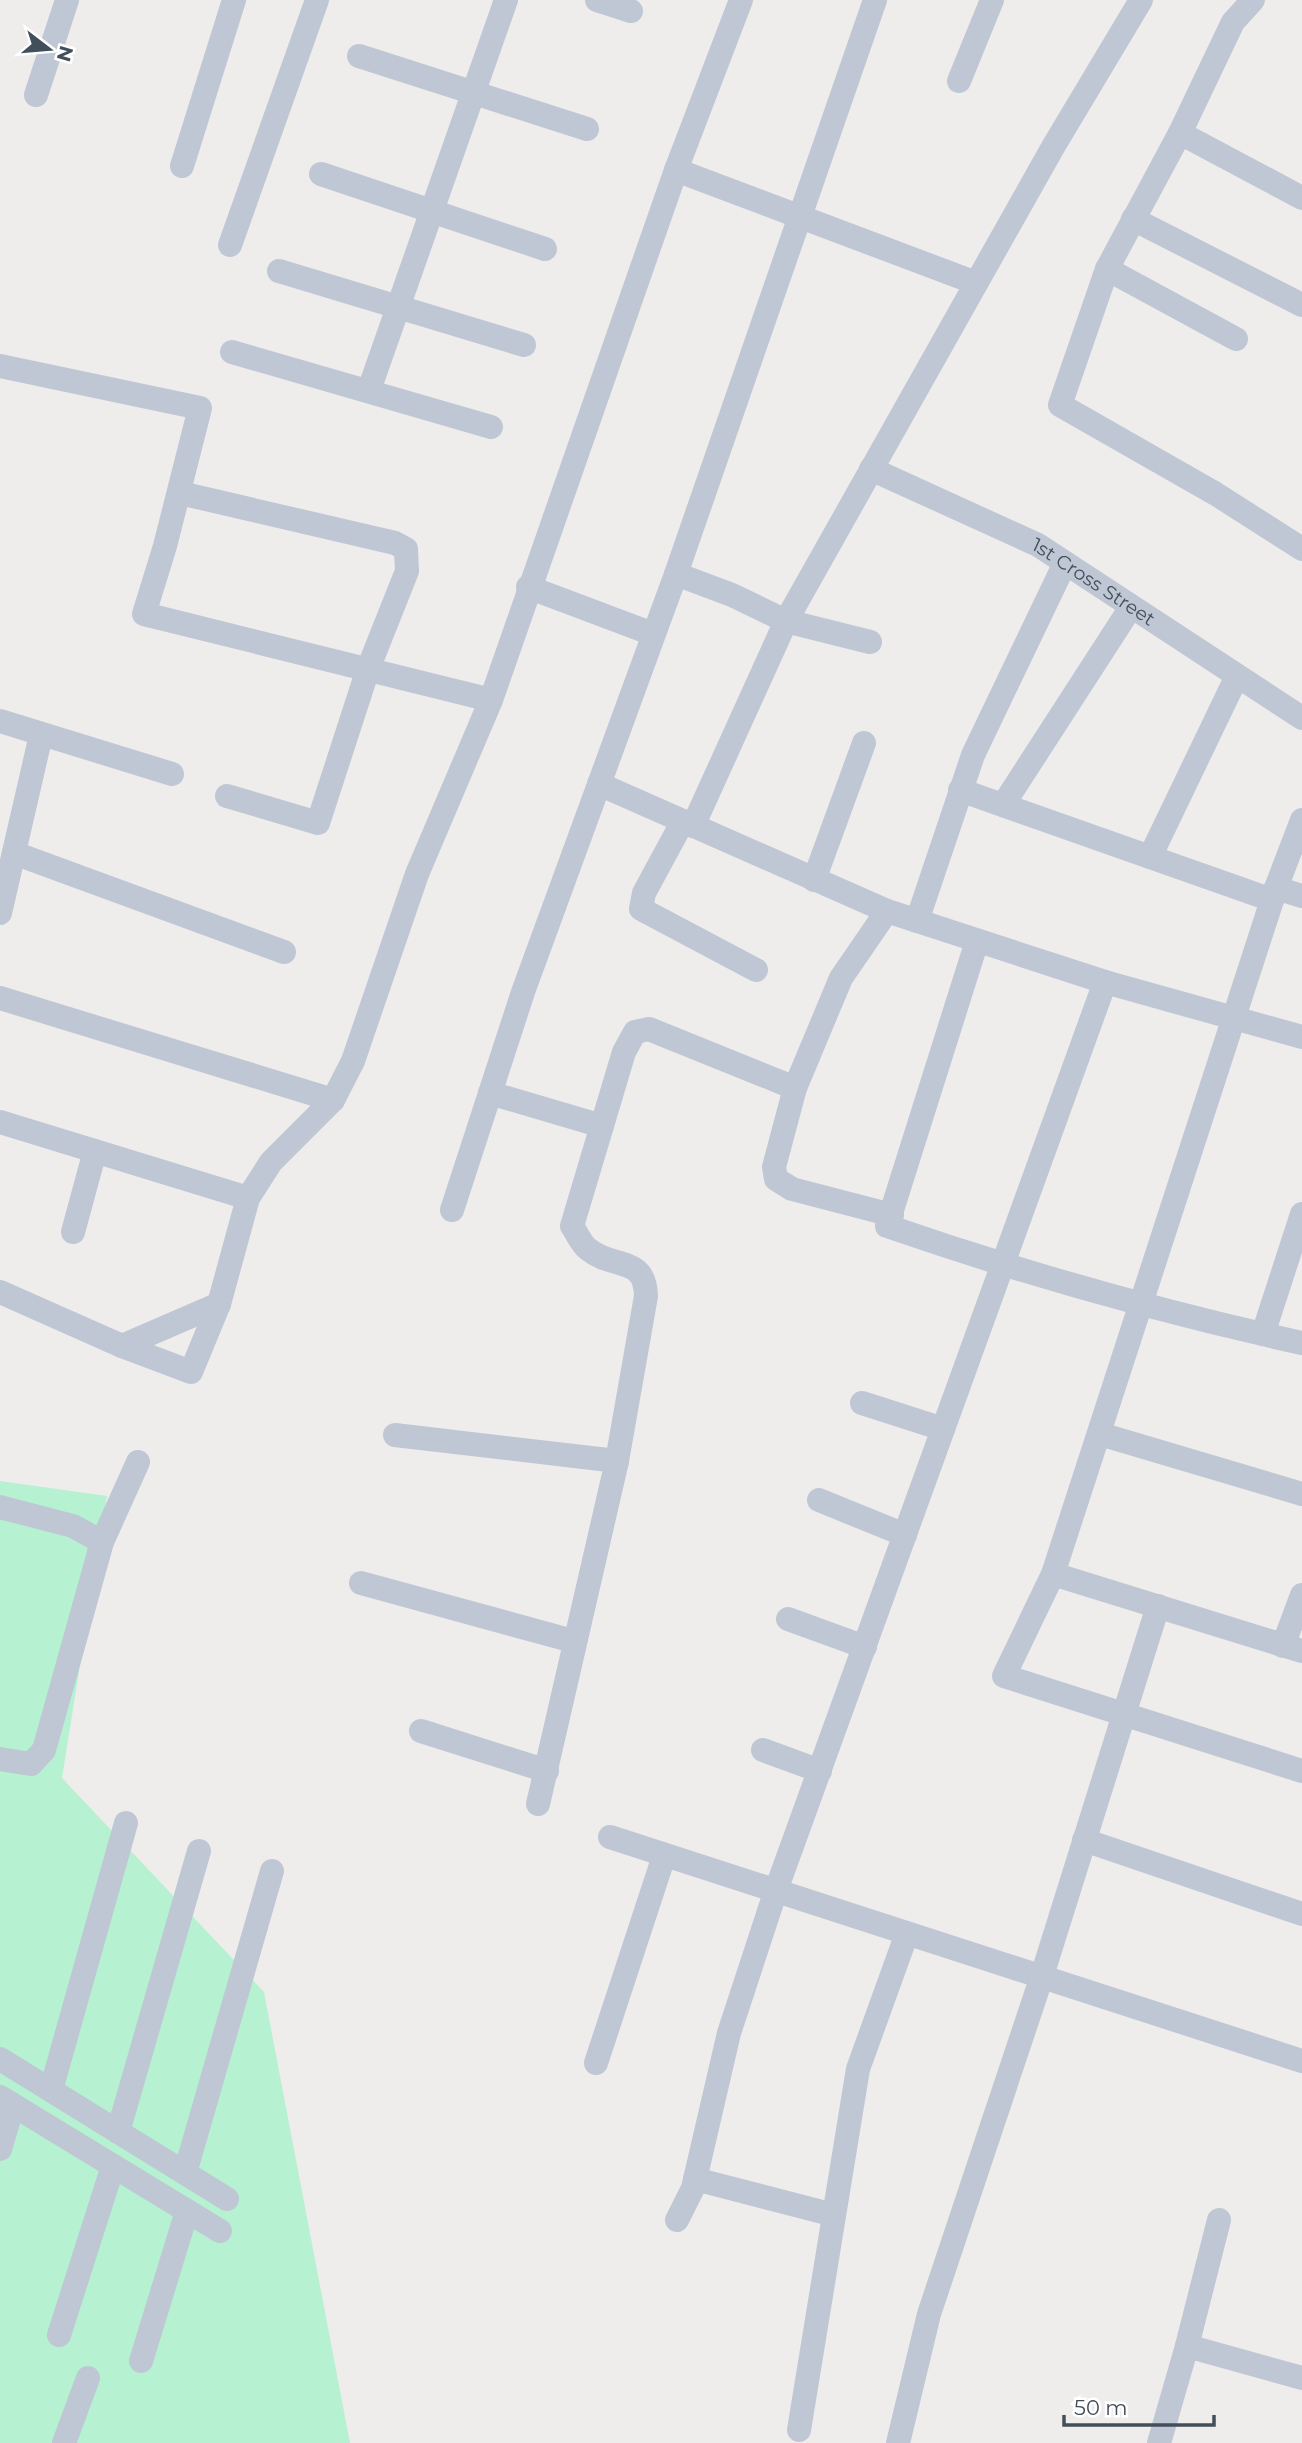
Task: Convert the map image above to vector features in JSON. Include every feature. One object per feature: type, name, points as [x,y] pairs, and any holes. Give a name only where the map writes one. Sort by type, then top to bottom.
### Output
[{"type":"street","points":[[36,96],[67,0]]},
{"type":"street","points":[[182,166],[234,0]]},
{"type":"street","points":[[230,245],[317,0]]},
{"type":"street","points":[[369,390],[506,0]]},
{"type":"street","points":[[597,0],[631,12]]},
{"type":"street","points":[[0,1292],[122,1346],[191,1372],[219,1304],[248,1198],[271,1162],[333,1100],[353,1061],[417,874],[491,700],[528,587],[676,170],[741,0]]},
{"type":"street","points":[[452,1210],[523,992],[676,574],[875,0]]},
{"type":"street","points":[[959,81],[992,0]]},
{"type":"street","points":[[756,971],[641,909],[644,893],[688,824],[786,621],[975,284],[1141,0]]},
{"type":"street","points":[[1253,0],[1233,22],[1180,133],[1107,269],[1060,405],[1216,494],[1302,549]]},
{"type":"street","points":[[359,56],[587,130]]},
{"type":"street","points":[[1180,133],[1302,198]]},
{"type":"street","points":[[676,170],[975,284]]},
{"type":"street","points":[[321,174],[545,249]]},
{"type":"street","points":[[1133,219],[1302,306]]},
{"type":"street","points":[[1107,269],[1236,339]]},
{"type":"street","points":[[279,271],[524,345]]},
{"type":"street","points":[[232,352],[491,427]]},
{"type":"street","points":[[0,366],[201,408],[180,493],[144,614],[491,700]]},
{"type":"street","name":"1st Cross Street","points":[[871,469],[1038,545],[1302,718]]},
{"type":"street","points":[[180,493],[395,543],[406,549],[407,571],[369,669],[318,823],[227,796]]},
{"type":"street","points":[[917,921],[973,755],[1065,563]]},
{"type":"street","points":[[676,574],[732,595],[786,621],[870,642]]},
{"type":"street","points":[[528,587],[653,634]]},
{"type":"street","points":[[1003,804],[1131,607]]},
{"type":"street","points":[[1150,857],[1237,676]]},
{"type":"street","points":[[0,721],[173,775]]},
{"type":"street","points":[[0,913],[41,735]]},
{"type":"street","points":[[814,880],[864,743]]},
{"type":"street","points":[[599,784],[887,911],[1105,982],[1302,1037]]},
{"type":"street","points":[[960,790],[1150,857],[1274,894],[1302,895]]},
{"type":"street","points":[[1302,820],[1274,894],[1236,1019],[1053,1574],[1004,1676],[1302,1771]]},
{"type":"street","points":[[13,853],[284,951]]},
{"type":"street","points":[[887,911],[841,978],[795,1088],[774,1167],[776,1179],[792,1189],[892,1215]]},
{"type":"street","points":[[977,941],[887,1226],[1002,1266],[1142,1305],[1302,1343]]},
{"type":"street","points":[[677,2221],[695,2179],[729,2033],[775,1893],[1105,982]]},
{"type":"street","points":[[0,998],[333,1100]]},
{"type":"street","points":[[538,1804],[573,1641],[617,1461],[646,1296],[646,1282],[635,1268],[596,1254],[572,1226],[624,1052],[635,1032],[649,1029],[795,1088]]},
{"type":"street","points":[[490,1093],[601,1126]]},
{"type":"street","points":[[0,1122],[248,1198]]},
{"type":"street","points":[[73,1232],[95,1151]]},
{"type":"street","points":[[1262,1334],[1302,1214]]},
{"type":"street","points":[[122,1346],[219,1304]]},
{"type":"street","points":[[862,1403],[943,1429]]},
{"type":"street","points":[[1100,1434],[1302,1494]]},
{"type":"street","points":[[395,1435],[617,1461]]},
{"type":"street","points":[[0,1759],[31,1764],[44,1750],[102,1542],[138,1462]]},
{"type":"street","points":[[819,1500],[905,1535]]},
{"type":"street","points":[[0,1507],[73,1526],[102,1542]]},
{"type":"street","points":[[1053,1574],[1293,1649],[1302,1595]]},
{"type":"street","points":[[361,1583],[573,1641]]},
{"type":"street","points":[[898,2443],[929,2314],[1041,1979],[1158,1606]]},
{"type":"street","points":[[788,1619],[864,1647]]},
{"type":"street","points":[[421,1731],[547,1771]]},
{"type":"street","points":[[762,1750],[820,1770]]},
{"type":"street","points":[[51,2090],[126,1823]]},
{"type":"street","points":[[610,1837],[906,1936],[1302,2061]]},
{"type":"street","points":[[1084,1840],[1302,1914]]},
{"type":"street","points":[[118,2132],[199,1851]]},
{"type":"street","points":[[596,2063],[664,1856]]},
{"type":"street","points":[[185,2173],[272,1871]]},
{"type":"street","points":[[799,2430],[858,2069],[906,1936]]},
{"type":"street","points":[[0,2059],[227,2199]]},
{"type":"street","points":[[0,2149],[7,2101],[220,2231]]},
{"type":"street","points":[[60,2335],[113,2165]]},
{"type":"street","points":[[695,2179],[834,2215]]},
{"type":"street","points":[[141,2361],[187,2211]]},
{"type":"street","points":[[1158,2443],[1187,2346],[1219,2220]]},
{"type":"street","points":[[1187,2346],[1302,2378]]},
{"type":"street","points":[[64,2443],[88,2378]]},
{"type":"green space","points":[[0,1481],[107,1496],[62,1778],[264,1992],[350,2443],[0,2443]]}]
